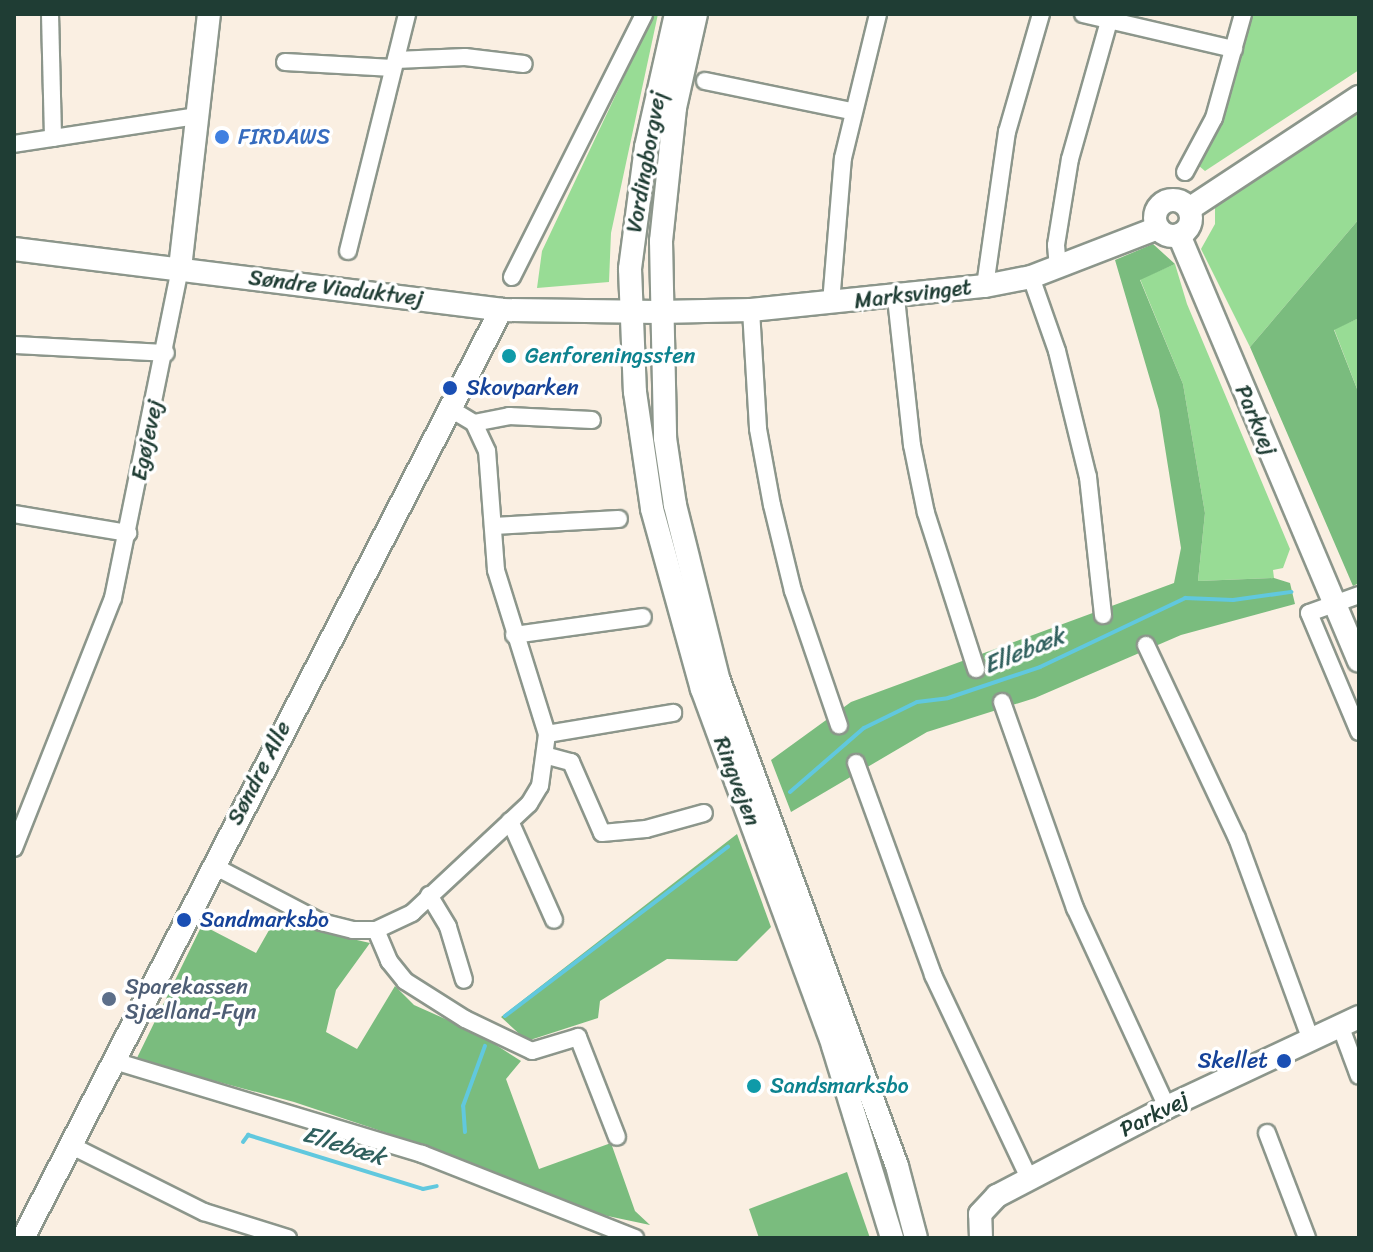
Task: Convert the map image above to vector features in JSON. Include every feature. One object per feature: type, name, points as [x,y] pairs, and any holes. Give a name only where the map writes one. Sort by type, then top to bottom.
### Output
[{"type":"main road","name":"Egøjevej","points":[[180,268],[209,14]]},
{"type":"main road","name":"Vordingborgvej","points":[[631,312],[636,205],[676,14]]},
{"type":"main road","name":"Vordingborgvej","points":[[659,312],[668,156],[696,14]]},
{"type":"main road","points":[[1189,209],[1359,97]]},
{"type":"main road","points":[[1176,200],[1189,209],[1190,224],[1169,231],[1155,217],[1162,204],[1176,200]]},
{"type":"main road","name":"Marksvinget","points":[[659,312],[751,310],[896,298],[985,286],[1031,277],[1169,231]]},
{"type":"main road","name":"Parkvej","points":[[1169,231],[1359,661]]},
{"type":"main road","name":"Søndre Viaduktvej","points":[[14,249],[501,310],[659,312]]},
{"type":"main road","name":"Søndre Alle","points":[[23,1238],[212,865],[501,310]]},
{"type":"main road","name":"Ringvejen","points":[[631,312],[641,444],[664,563],[702,689],[833,1046],[892,1238]]},
{"type":"main road","name":"Ringvejen","points":[[659,312],[665,438],[701,622],[897,1166],[916,1238]]},
{"type":"main road","name":"Parkvej","points":[[981,1238],[978,1225],[986,1204],[1029,1178],[1167,1107],[1350,1021]]},
{"type":"street","points":[[50,14],[53,138]]},
{"type":"street","points":[[348,251],[407,14]]},
{"type":"street","points":[[512,277],[644,14]]},
{"type":"street","points":[[831,303],[835,204],[851,111],[878,14]]},
{"type":"street","points":[[985,286],[1007,132],[1041,14]]},
{"type":"street","points":[[1083,14],[1234,49]]},
{"type":"street","points":[[1185,172],[1214,118],[1243,14]]},
{"type":"street","points":[[1058,268],[1056,245],[1070,159],[1109,21]]},
{"type":"street","points":[[285,62],[394,64],[465,57],[524,64]]},
{"type":"street","points":[[705,81],[851,111]]},
{"type":"street","points":[[14,144],[198,116]]},
{"type":"street","name":"Egøjevej","points":[[14,848],[109,612],[166,353],[180,268]]},
{"type":"street","points":[[1031,277],[1057,351],[1088,477],[1103,615]]},
{"type":"street","points":[[896,298],[923,497],[976,669]]},
{"type":"street","points":[[751,310],[758,429],[772,505],[793,591],[839,725]]},
{"type":"street","points":[[14,345],[166,353]]},
{"type":"street","points":[[212,865],[321,922],[353,930],[376,930],[397,923],[529,804],[548,756],[547,734],[496,570],[487,451],[474,423],[451,409]]},
{"type":"street","points":[[474,423],[509,416],[592,420]]},
{"type":"street","points":[[14,514],[128,533]]},
{"type":"street","points":[[493,526],[619,519]]},
{"type":"street","points":[[1359,595],[1309,613],[1359,732]]},
{"type":"street","points":[[514,635],[643,617]]},
{"type":"street","points":[[1146,645],[1237,838],[1310,1038]]},
{"type":"street","points":[[1002,702],[1075,908],[1167,1107]]},
{"type":"street","points":[[547,734],[673,713]]},
{"type":"street","points":[[548,756],[571,762],[602,833],[646,829],[704,813]]},
{"type":"street","points":[[856,763],[933,975],[1029,1178]]},
{"type":"street","points":[[510,821],[554,920]]},
{"type":"street","points":[[429,895],[448,927],[464,980]]},
{"type":"street","points":[[376,930],[389,961],[405,981],[465,1019],[532,1051],[578,1037],[617,1137]]},
{"type":"street","points":[[1350,1021],[1359,1076]]},
{"type":"street","points":[[114,1061],[408,1149],[635,1238]]},
{"type":"street","points":[[1267,1133],[1307,1238]]},
{"type":"street","points":[[72,1146],[204,1212],[288,1238]]},
{"type":"green space","points":[[654,14],[658,14],[611,233],[609,282],[537,288],[542,251]]},
{"type":"green space","points":[[1249,14],[1359,14],[1359,70],[1205,171],[1199,166],[1226,105]]},
{"type":"green space","points":[[1359,105],[1359,219],[1250,347],[1201,249],[1215,224],[1215,207]]},
{"type":"green space","points":[[1359,219],[1359,318],[1334,330],[1359,394],[1359,583],[1353,586],[1250,347]]},
{"type":"green space","points":[[1153,244],[1175,264],[1140,280],[1183,384],[1205,513],[1198,581],[1274,578],[1290,583],[1295,604],[1181,635],[1035,698],[927,732],[791,812],[771,760],[851,702],[1174,583],[1181,548],[1159,410],[1115,260]]},
{"type":"green space","points":[[1175,264],[1187,304],[1290,549],[1283,568],[1273,570],[1274,578],[1198,581],[1205,513],[1183,384],[1140,279]]},
{"type":"green space","points":[[1359,318],[1359,394],[1334,329]]},
{"type":"green space","points":[[737,834],[771,927],[737,961],[667,959],[600,1001],[598,1018],[527,1041],[501,1017]]},
{"type":"green space","points":[[281,909],[326,933],[370,943],[336,990],[326,1032],[357,1049],[395,986],[414,1005],[479,1034],[521,1061],[506,1079],[539,1169],[611,1143],[635,1211],[650,1225],[584,1211],[417,1143],[294,1102],[136,1060],[202,925],[256,953]]},
{"type":"green space","points":[[847,1172],[870,1238],[759,1238],[749,1209]]},
{"type":"waterway","name":"Ellebæk","points":[[790,792],[864,728],[917,702],[948,698],[1040,667],[1185,598],[1233,600],[1291,592]]},
{"type":"waterway","name":"Ellebæk","points":[[505,1016],[728,847]]},
{"type":"waterway","name":"Ellebæk","points":[[465,1132],[463,1106],[485,1046]]},
{"type":"waterway","name":"Ellebæk","points":[[243,1142],[248,1135],[423,1189],[437,1186]]},
{"type":"place","name":"FIRDAWS","points":[[222,137]]},
{"type":"place","name":"Genforeningssten","points":[[509,356]]},
{"type":"place","name":"Skovparken","points":[[450,388]]},
{"type":"place","name":"Sandmarksbo","points":[[184,920]]},
{"type":"place","name":"Sparekassen Sjælland-Fyn","points":[[109,999]]},
{"type":"place","name":"Skellet","points":[[1284,1061]]},
{"type":"place","name":"Sandsmarksbo","points":[[754,1086]]}]
